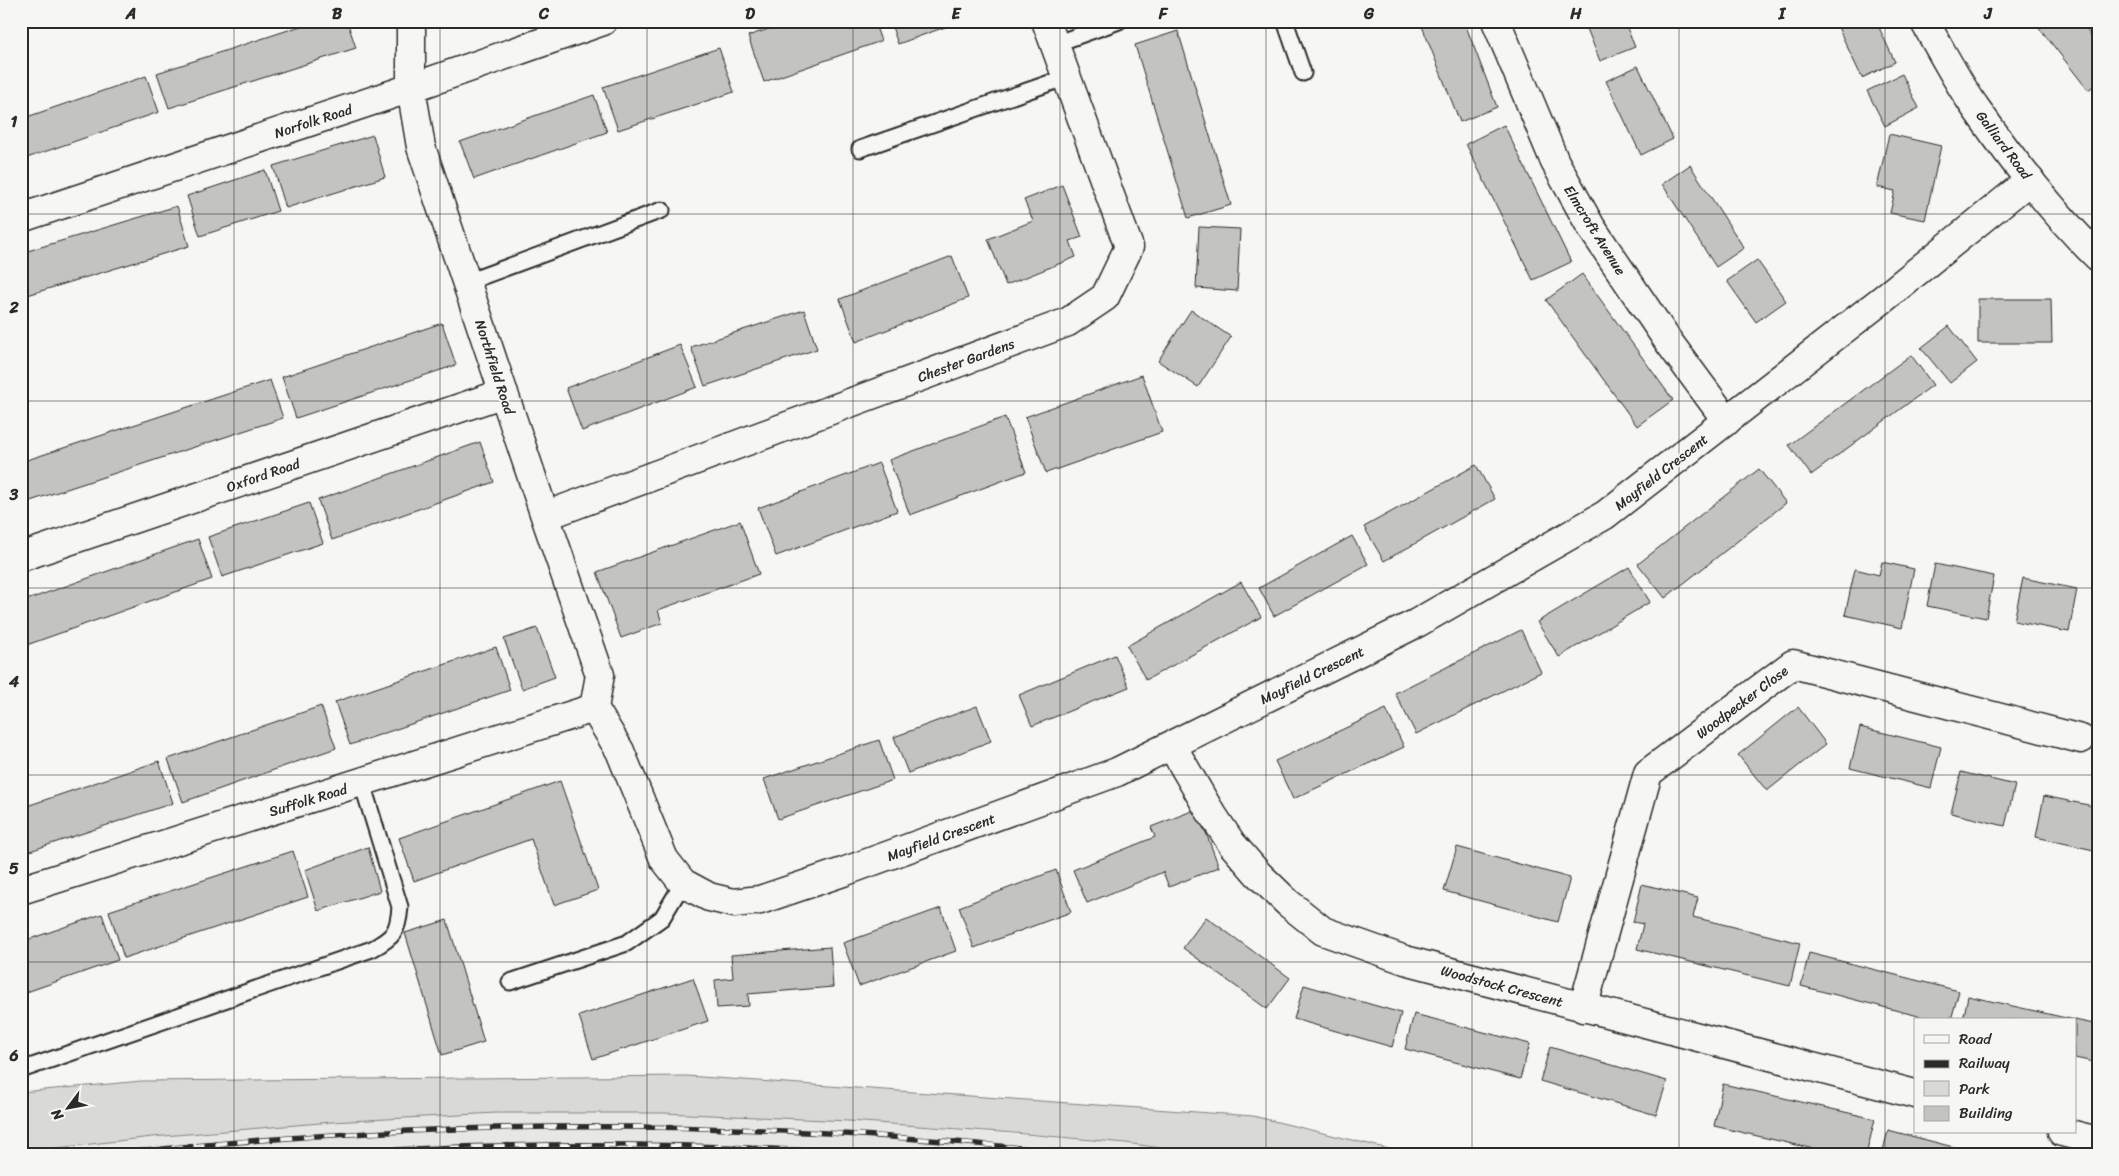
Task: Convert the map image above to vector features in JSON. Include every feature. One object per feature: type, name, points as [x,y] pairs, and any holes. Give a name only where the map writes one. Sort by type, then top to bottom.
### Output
[{"type":"street","name":"Northfield Road","points":[[410,21],[411,88],[422,147],[545,516],[600,674],[594,708]]},
{"type":"street","name":"Norfolk Road","points":[[21,218],[411,88],[603,21]]},
{"type":"street","name":"Elmcroft Avenue","points":[[1496,21],[1555,162],[1591,227],[1668,341],[1727,421]]},
{"type":"street","name":"Galliard Road","points":[[1924,21],[1974,106],[2074,234],[2098,258]]},
{"type":"street","name":"Chester Gardens","points":[[545,516],[1068,322],[1104,297],[1129,247],[1050,33]]},
{"type":"street","name":"Mayfield Crescent","points":[[594,708],[620,751],[664,859],[683,883],[709,897],[734,903],[760,900],[843,872],[1118,772],[1417,623],[1605,515],[1883,299],[2030,180]]},
{"type":"street","name":"Oxford Road","points":[[21,557],[504,393]]},
{"type":"street","name":"Woodpecker Close","points":[[1583,1008],[1648,773],[1793,664],[2081,739]]},
{"type":"street","name":"Suffolk Road","points":[[21,890],[594,708]]},
{"type":"street","name":"Woodstock Crescent","points":[[1172,746],[1208,808],[1232,844],[1282,897],[1323,931],[1405,960],[1914,1094]]},
{"type":"street","points":[[2070,1134],[2098,1141]]},
{"type":"lane","points":[[1050,33],[1119,21]]},
{"type":"lane","points":[[1285,21],[1302,73]]},
{"type":"lane","points":[[860,149],[1067,77]]},
{"type":"lane","points":[[467,282],[662,210]]},
{"type":"lane","points":[[21,1070],[372,949],[388,940],[399,925],[400,907],[362,783]]},
{"type":"lane","points":[[510,982],[627,943],[662,918],[683,883]]},
{"type":"shaded area","points":[[496,1113],[664,1113],[849,1121],[1126,1143],[1209,1155],[21,1155],[21,1152],[152,1137],[332,1122]]},
{"type":"green space","points":[[687,1076],[1253,1116],[1414,1155],[1209,1155],[1126,1143],[1014,1133],[849,1121],[664,1113],[496,1113],[332,1122],[152,1137],[21,1152],[21,1092],[142,1081]]},
{"type":"building","points":[[316,21],[347,21],[356,48],[169,108],[157,73]]},
{"type":"building","points":[[792,21],[874,21],[881,41],[764,82],[748,36]]},
{"type":"building","points":[[890,21],[962,21],[898,44]]},
{"type":"building","points":[[1420,21],[1464,21],[1497,107],[1460,122]]},
{"type":"building","points":[[1584,21],[1624,21],[1635,47],[1600,61]]},
{"type":"building","points":[[1835,21],[1876,21],[1895,62],[1862,78]]},
{"type":"building","points":[[2034,21],[2080,21],[2098,45],[2098,83],[2088,90]]},
{"type":"building","points":[[1178,31],[1231,205],[1188,218],[1135,45]]},
{"type":"building","points":[[719,48],[734,92],[618,130],[603,87]]},
{"type":"building","points":[[1638,66],[1673,139],[1641,155],[1606,81]]},
{"type":"building","points":[[1902,74],[1919,108],[1885,126],[1867,91]]},
{"type":"building","points":[[146,76],[159,112],[21,160],[21,119]]},
{"type":"building","points":[[594,95],[607,132],[474,179],[460,142]]},
{"type":"building","points":[[1504,125],[1571,262],[1533,280],[1466,144]]},
{"type":"building","points":[[1889,134],[1941,146],[1925,220],[1890,213],[1895,191],[1877,187]]},
{"type":"building","points":[[373,135],[385,177],[286,208],[273,166]]},
{"type":"building","points":[[1690,165],[1744,248],[1716,267],[1662,184]]},
{"type":"building","points":[[265,170],[278,211],[200,236],[187,196]]},
{"type":"building","points":[[1062,185],[1082,237],[1070,241],[1076,257],[1006,285],[988,239],[1033,221],[1024,200]]},
{"type":"building","points":[[177,206],[189,246],[21,297],[21,253]]},
{"type":"building","points":[[1199,227],[1240,229],[1237,291],[1196,288]]},
{"type":"building","points":[[952,256],[968,298],[856,342],[840,299]]},
{"type":"building","points":[[1757,260],[1786,301],[1756,322],[1727,281]]},
{"type":"building","points":[[1582,274],[1673,400],[1637,426],[1546,300]]},
{"type":"building","points":[[1978,299],[2051,299],[2052,343],[1978,343]]},
{"type":"building","points":[[804,310],[817,349],[705,386],[691,347]]},
{"type":"building","points":[[1191,310],[1231,337],[1198,387],[1158,361]]},
{"type":"building","points":[[442,323],[456,365],[296,418],[282,377]]},
{"type":"building","points":[[1949,326],[1977,362],[1950,383],[1921,348]]},
{"type":"building","points":[[680,345],[697,387],[582,431],[566,388]]},
{"type":"building","points":[[1911,355],[1933,385],[1811,475],[1789,445]]},
{"type":"building","points":[[1142,375],[1162,432],[1046,473],[1025,417]]},
{"type":"building","points":[[270,380],[283,418],[21,504],[21,462]]},
{"type":"building","points":[[1005,417],[1026,472],[910,515],[889,460]]},
{"type":"building","points":[[480,442],[494,482],[332,540],[318,500]]},
{"type":"building","points":[[879,463],[897,511],[776,556],[758,508]]},
{"type":"building","points":[[1476,465],[1495,499],[1384,561],[1364,527]]},
{"type":"building","points":[[1759,469],[1786,503],[1665,598],[1638,564]]},
{"type":"building","points":[[309,503],[323,543],[222,577],[208,537]]},
{"type":"building","points":[[740,521],[759,574],[658,610],[662,623],[621,638],[597,572]]},
{"type":"building","points":[[1352,536],[1368,564],[1274,616],[1259,588]]},
{"type":"building","points":[[198,539],[212,579],[21,647],[21,602]]},
{"type":"building","points":[[1882,562],[1914,569],[1902,628],[1845,615],[1855,569],[1879,575]]},
{"type":"building","points":[[1935,564],[1994,576],[1986,618],[1927,606]]},
{"type":"building","points":[[1629,567],[1650,602],[1559,657],[1537,622]]},
{"type":"building","points":[[2023,578],[2077,589],[2069,632],[2014,621]]},
{"type":"building","points":[[1241,582],[1261,617],[1146,680],[1127,646]]},
{"type":"building","points":[[537,628],[555,677],[522,689],[504,639]]},
{"type":"building","points":[[1521,630],[1541,672],[1416,734],[1395,693]]},
{"type":"building","points":[[496,647],[510,690],[350,745],[335,702]]},
{"type":"building","points":[[1115,655],[1129,687],[1032,726],[1019,695]]},
{"type":"building","points":[[321,706],[336,748],[183,802],[168,759]]},
{"type":"building","points":[[977,706],[991,741],[908,773],[894,737]]},
{"type":"building","points":[[1798,707],[1826,744],[1767,791],[1738,755]]},
{"type":"building","points":[[1386,709],[1404,747],[1293,799],[1275,761]]},
{"type":"building","points":[[1860,727],[1941,747],[1931,788],[1850,768]]},
{"type":"building","points":[[879,740],[893,780],[778,819],[764,779]]},
{"type":"building","points":[[159,761],[173,803],[21,854],[21,808]]},
{"type":"building","points":[[1961,772],[2015,785],[2005,826],[1951,813]]},
{"type":"building","points":[[560,781],[598,890],[554,905],[531,839],[414,881],[399,838]]},
{"type":"building","points":[[2044,796],[2098,807],[2098,851],[2036,837]]},
{"type":"building","points":[[1197,809],[1219,867],[1169,887],[1163,872],[1087,903],[1073,870],[1155,837],[1151,827]]},
{"type":"building","points":[[368,847],[380,891],[318,911],[305,870]]},
{"type":"building","points":[[1457,847],[1570,878],[1558,922],[1444,891]]},
{"type":"building","points":[[293,851],[308,897],[124,958],[109,911]]},
{"type":"building","points":[[1056,870],[1071,912],[974,948],[959,907]]},
{"type":"building","points":[[1642,884],[1698,898],[1693,917],[1800,943],[1790,986],[1637,949],[1643,924],[1633,922]]},
{"type":"building","points":[[941,908],[956,951],[859,986],[843,943]]},
{"type":"building","points":[[102,914],[118,960],[21,994],[21,942]]},
{"type":"building","points":[[1206,917],[1290,978],[1267,1009],[1183,948]]},
{"type":"building","points":[[447,920],[484,1042],[442,1055],[405,933]]},
{"type":"building","points":[[830,947],[833,987],[748,994],[749,1006],[717,1008],[715,980],[733,978],[731,955]]},
{"type":"building","points":[[1809,953],[1959,991],[1952,1018],[1926,1018],[1801,986]]},
{"type":"building","points":[[693,978],[708,1021],[593,1059],[579,1016]]},
{"type":"building","points":[[1304,985],[1401,1013],[1392,1047],[1294,1019]]},
{"type":"building","points":[[1968,996],[2066,1018],[1963,1018]]},
{"type":"building","points":[[1414,1014],[1530,1044],[1520,1079],[1405,1049]]},
{"type":"building","points":[[2076,1020],[2098,1025],[2098,1063],[2076,1058]]},
{"type":"building","points":[[1550,1047],[1667,1081],[1656,1115],[1540,1081]]},
{"type":"building","points":[[1723,1084],[1875,1119],[1866,1155],[1840,1155],[1714,1126]]},
{"type":"building","points":[[1888,1130],[1984,1155],[1882,1155]]},
{"type":"railway","points":[[106,1155],[350,1134],[472,1129],[595,1127],[718,1129],[840,1134],[963,1143],[1085,1155]]},
{"type":"railway","points":[[318,1155],[387,1150],[527,1145],[736,1148],[876,1155]]}]
